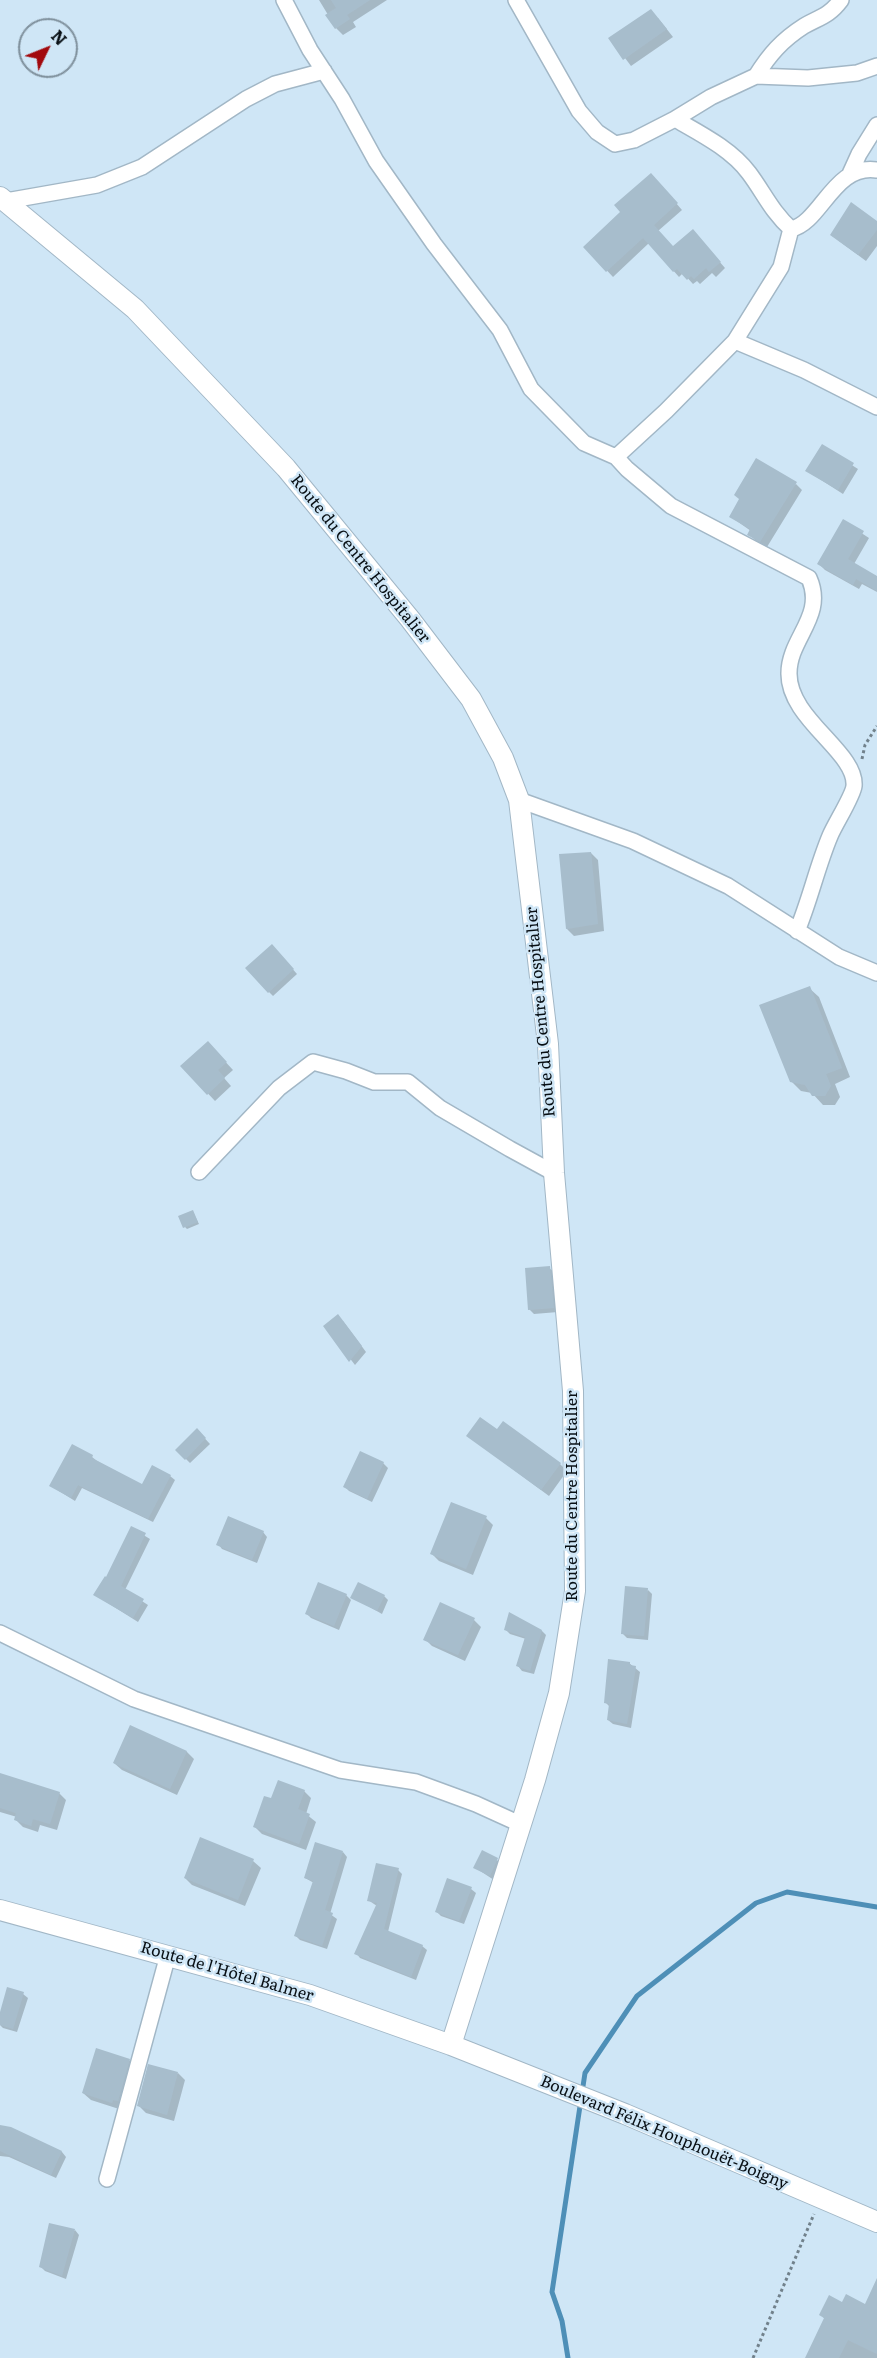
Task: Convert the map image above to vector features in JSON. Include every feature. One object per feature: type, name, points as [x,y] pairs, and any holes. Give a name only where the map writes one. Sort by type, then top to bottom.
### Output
[{"type":"street","points":[[284,0],[376,161],[434,244],[500,330],[531,389],[584,443],[616,457],[671,506],[809,578],[814,589],[814,609],[791,664],[789,672],[791,690],[808,720],[850,769],[854,786],[821,858],[810,900],[797,931]]},
{"type":"street","points":[[516,0],[579,111],[597,132],[615,144],[634,140],[711,97],[756,76],[808,78],[858,73],[877,66]]},
{"type":"street","points":[[756,76],[771,51],[803,27],[832,13],[841,0]]},
{"type":"street","points":[[3,199],[97,185],[142,167],[246,99],[275,84],[324,71]]},
{"type":"street","points":[[675,119],[731,154],[749,173],[777,217],[791,229]]},
{"type":"street","points":[[849,176],[877,124]]},
{"type":"street","points":[[791,229],[800,227],[831,191],[849,176],[869,169],[877,170]]},
{"type":"street","name":"Route du Centre Hospitalier","points":[[3,199],[135,309],[286,468],[410,619],[471,699],[503,758],[519,800],[548,1044],[554,1173],[573,1391],[575,1591],[559,1693],[451,2045]]},
{"type":"street","points":[[616,457],[666,411],[735,341],[781,267],[791,229]]},
{"type":"street","points":[[735,341],[804,370],[877,408]]},
{"type":"street","points":[[519,800],[633,841],[728,886],[839,957],[877,973]]},
{"type":"street","points":[[199,1172],[279,1088],[313,1062],[375,1082],[408,1082],[440,1108],[554,1173]]},
{"type":"street","points":[[0,1634],[134,1699],[340,1770],[416,1782],[476,1804],[520,1824]]},
{"type":"street","name":"Route de l'Hôtel Balmer","points":[[0,1910],[310,1995],[451,2045]]},
{"type":"street","points":[[107,2179],[168,1955]]},
{"type":"street","name":"Boulevard Félix Houphouët-Boigny","points":[[451,2045],[625,2114],[877,2222]]},
{"type":"path","points":[[854,786],[865,745],[877,726]]},
{"type":"path","points":[[753,2358],[821,2199]]},
{"type":"building","points":[[331,0],[370,0],[347,15],[350,19],[335,29],[325,15],[336,8]]},
{"type":"building","points":[[651,9],[667,29],[623,60],[608,38]]},
{"type":"building","points":[[651,173],[678,203],[654,225],[673,246],[693,229],[721,262],[709,272],[706,268],[694,279],[691,276],[687,280],[677,269],[673,272],[643,238],[606,272],[583,247],[620,212],[614,205]]},
{"type":"building","points":[[851,202],[877,221],[877,230],[858,255],[830,235]]},
{"type":"building","points":[[822,444],[854,463],[838,490],[805,471]]},
{"type":"building","points":[[756,458],[797,482],[760,542],[747,535],[750,529],[729,517],[739,499],[734,495]]},
{"type":"building","points":[[843,519],[864,531],[848,559],[877,576],[877,591],[856,579],[853,585],[817,564]]},
{"type":"building","points":[[591,852],[598,924],[566,929],[559,854]]},
{"type":"building","points":[[272,944],[294,969],[268,993],[245,968]]},
{"type":"building","points":[[810,986],[842,1068],[826,1074],[831,1086],[825,1096],[812,1096],[805,1085],[790,1082],[759,1005]]},
{"type":"building","points":[[208,1041],[227,1062],[218,1070],[225,1078],[207,1095],[180,1066]]},
{"type":"building","points":[[193,1210],[198,1222],[183,1228],[178,1216]]},
{"type":"building","points":[[550,1266],[554,1308],[528,1310],[525,1268]]},
{"type":"building","points":[[338,1314],[362,1346],[349,1362],[323,1326]]},
{"type":"building","points":[[480,1417],[497,1429],[503,1421],[561,1463],[541,1490],[466,1436]]},
{"type":"building","points":[[197,1428],[206,1438],[185,1460],[175,1450]]},
{"type":"building","points":[[72,1444],[93,1455],[92,1458],[142,1484],[152,1465],[171,1475],[148,1519],[78,1485],[71,1498],[49,1486]]},
{"type":"building","points":[[360,1451],[384,1462],[367,1499],[343,1487]]},
{"type":"building","points":[[451,1502],[487,1516],[466,1569],[430,1554]]},
{"type":"building","points":[[228,1516],[264,1531],[252,1560],[216,1545]]},
{"type":"building","points":[[131,1526],[146,1533],[121,1586],[144,1599],[133,1618],[93,1595],[106,1577]]},
{"type":"building","points":[[318,1582],[347,1594],[334,1626],[305,1614]]},
{"type":"building","points":[[358,1582],[385,1595],[377,1611],[350,1598]]},
{"type":"building","points":[[625,1586],[648,1588],[644,1636],[621,1634]]},
{"type":"building","points":[[440,1602],[475,1618],[458,1655],[423,1640]]},
{"type":"building","points":[[509,1612],[542,1630],[530,1671],[516,1666],[525,1637],[504,1630]]},
{"type":"building","points":[[608,1659],[630,1662],[630,1665],[636,1666],[627,1724],[607,1720],[609,1704],[604,1703]]},
{"type":"building","points":[[130,1725],[187,1751],[170,1789],[113,1763]]},
{"type":"building","points":[[0,1773],[60,1792],[50,1824],[33,1819],[31,1826],[14,1820],[16,1813],[0,1808]]},
{"type":"building","points":[[278,1780],[305,1790],[298,1809],[310,1814],[299,1844],[253,1827],[264,1796],[271,1798]]},
{"type":"building","points":[[200,1837],[254,1859],[238,1900],[184,1878]]},
{"type":"building","points":[[315,1842],[343,1851],[325,1910],[333,1913],[322,1946],[294,1936],[313,1881],[304,1878]]},
{"type":"building","points":[[482,1850],[498,1858],[490,1876],[473,1868]]},
{"type":"building","points":[[376,1863],[399,1868],[384,1929],[423,1945],[411,1977],[354,1954],[377,1903],[367,1901]]},
{"type":"building","points":[[447,1878],[472,1887],[459,1921],[435,1912]]},
{"type":"building","points":[[7,1987],[24,1992],[13,2029],[0,2025],[0,2012]]},
{"type":"building","points":[[96,2048],[130,2059],[118,2101],[113,2100],[112,2103],[82,2093]]},
{"type":"building","points":[[148,2064],[178,2072],[167,2115],[137,2106]]},
{"type":"building","points":[[0,2125],[11,2127],[62,2151],[51,2175],[0,2151]]},
{"type":"building","points":[[49,2223],[75,2229],[62,2276],[39,2267]]},
{"type":"building","points":[[877,2278],[877,2354],[848,2340],[839,2358],[805,2358],[824,2318],[819,2315],[829,2295],[842,2302],[846,2294],[865,2304]]},
{"type":"waterway","points":[[568,2358],[562,2321],[552,2292],[585,2073],[637,1996],[756,1903],[787,1892],[877,1907]]}]
